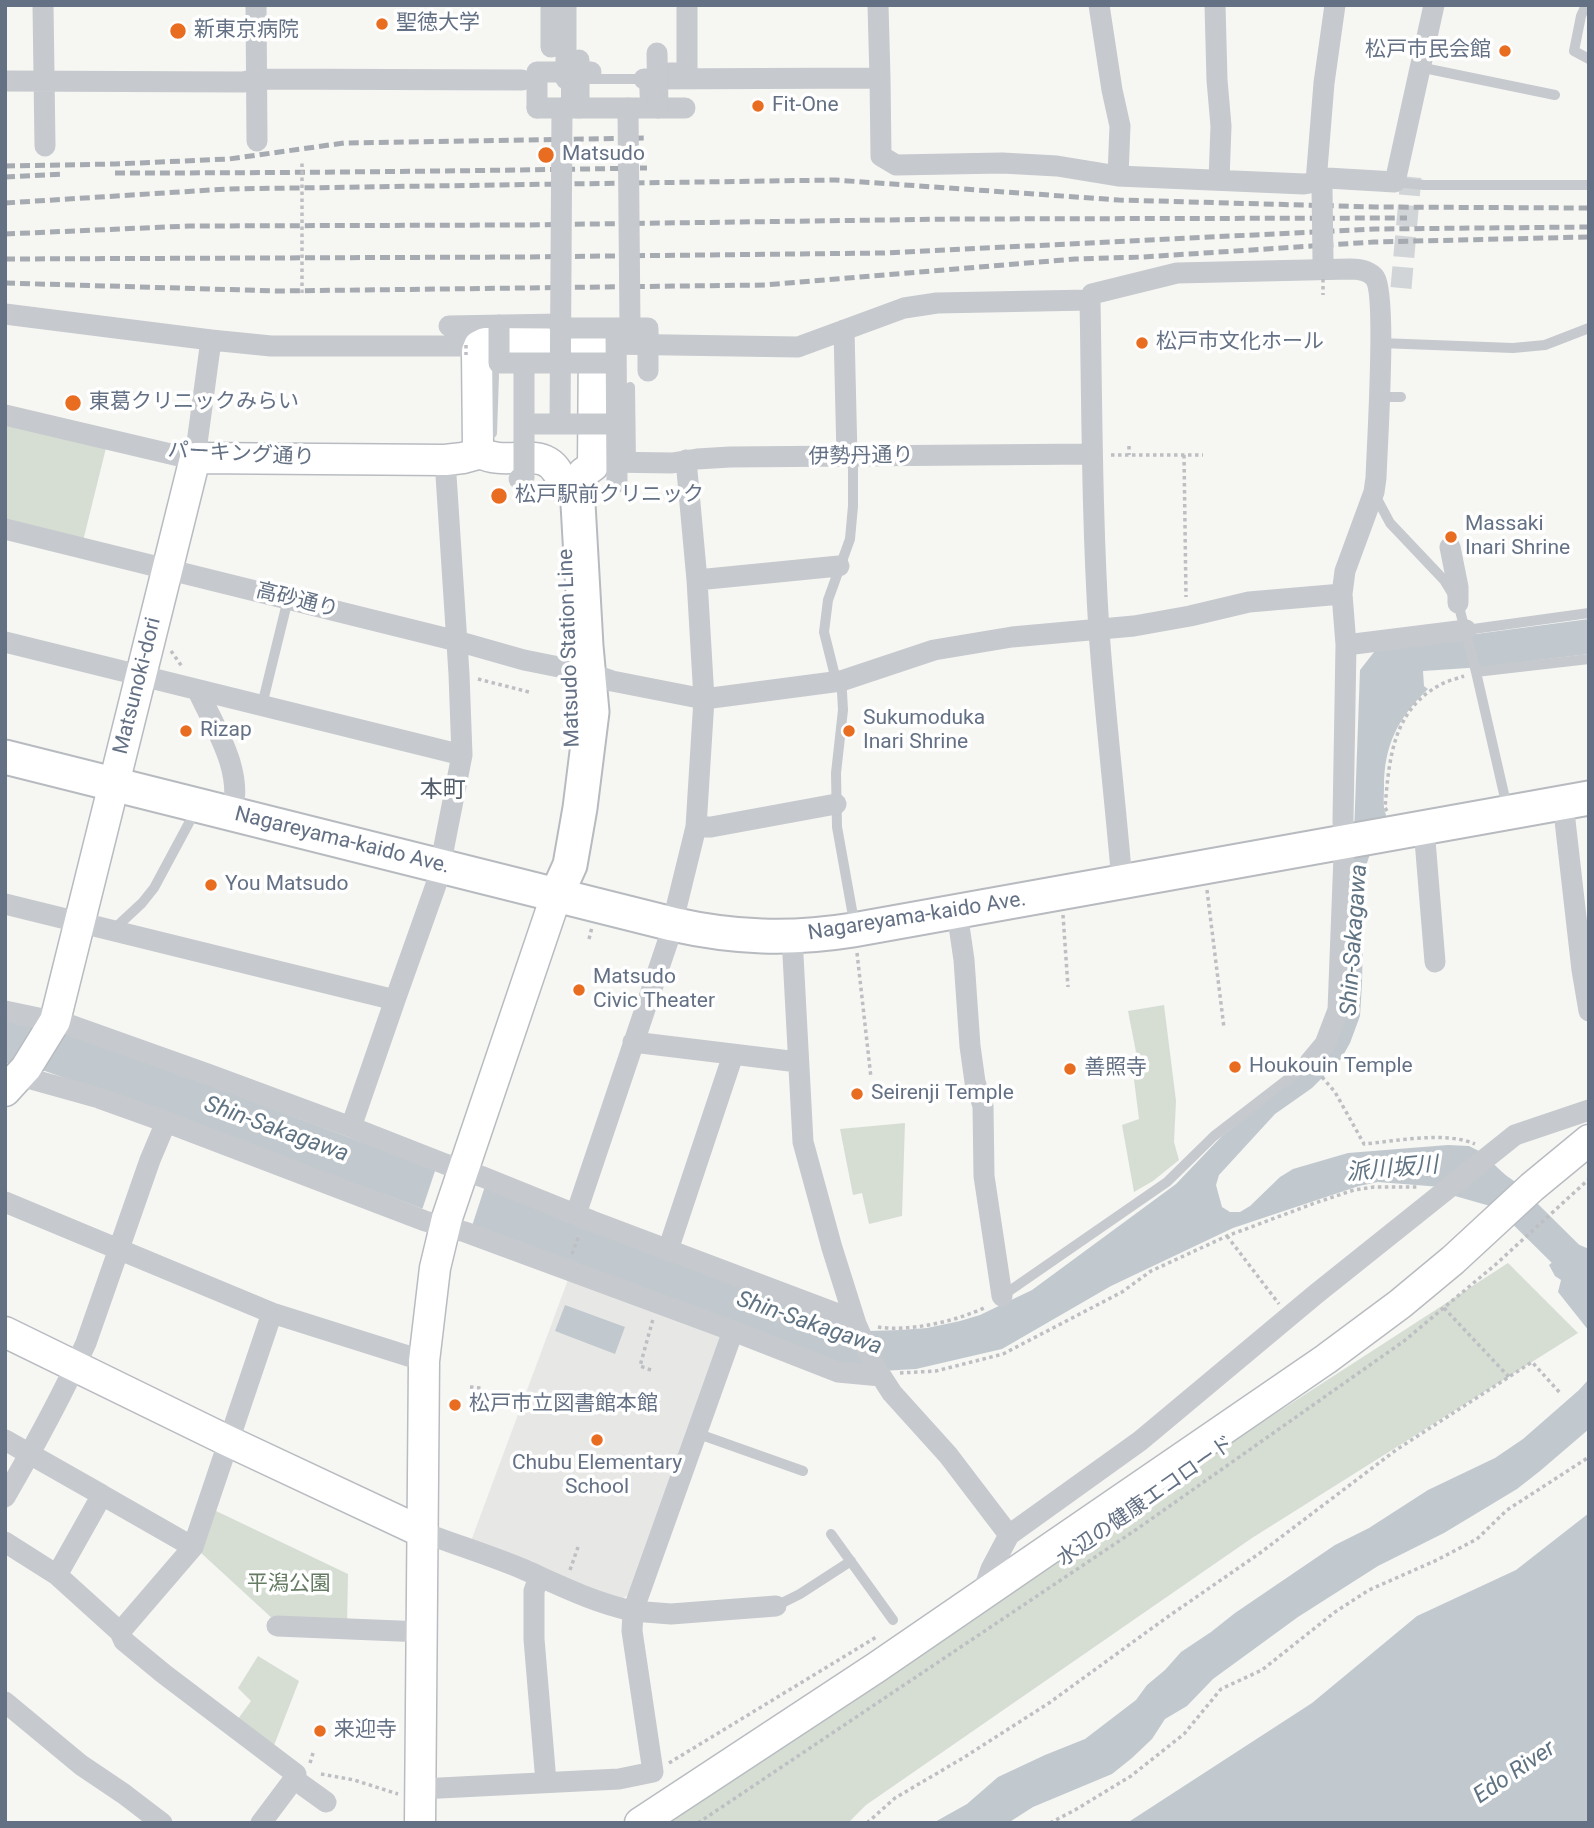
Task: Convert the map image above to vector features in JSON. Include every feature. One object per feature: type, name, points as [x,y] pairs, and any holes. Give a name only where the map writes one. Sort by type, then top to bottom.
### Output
[{"type":"main road","name":"Matsudo Station Line","points":[[556,896],[570,864],[592,712],[581,671],[585,632],[588,475]]},
{"type":"main road","name":"Nagareyama-kaido Ave.","points":[[5,757],[672,924],[724,934],[792,937],[854,930],[1576,800]]},
{"type":"street","points":[[43,5],[46,146]]},
{"type":"street","points":[[256,5],[257,141]]},
{"type":"street","points":[[551,5],[568,64]]},
{"type":"street","points":[[566,5],[569,107],[590,343],[588,475]]},
{"type":"street","points":[[568,64],[579,5]]},
{"type":"street","points":[[653,68],[687,73],[687,5]]},
{"type":"street","points":[[878,5],[881,156],[896,165],[1002,163],[1057,166],[1118,176],[1319,185],[1327,178],[1395,182],[1434,5]]},
{"type":"street","points":[[1099,5],[1120,126],[1118,176]]},
{"type":"street","points":[[1215,5],[1221,125],[1219,180]]},
{"type":"street","points":[[1323,260],[1319,185],[1324,83],[1335,5]]},
{"type":"street","points":[[568,64],[537,72],[537,108],[685,108]]},
{"type":"street","points":[[653,68],[880,78]]},
{"type":"street","points":[[653,68],[658,108]]},
{"type":"street","points":[[5,82],[522,80]]},
{"type":"street","points":[[560,423],[590,343],[628,108]]},
{"type":"street","points":[[1122,881],[1099,629],[1098,455],[1090,300],[1092,294],[1177,273],[1359,269],[1376,279],[1380,296],[1380,343],[1374,492],[1345,570],[1342,594],[1346,645],[1379,836],[1435,962]]},
{"type":"street","points":[[449,326],[499,325],[590,343],[799,347],[904,308],[937,303],[1090,300]]},
{"type":"street","points":[[5,314],[271,346],[477,351],[478,447],[486,455]]},
{"type":"street","points":[[499,325],[499,363],[528,353],[590,343],[648,328],[648,371]]},
{"type":"street","points":[[844,330],[850,457]]},
{"type":"street","name":"Matsunoki-dori","points":[[14,1076],[53,1024],[195,458],[211,340]]},
{"type":"street","points":[[470,349],[485,343],[528,353]]},
{"type":"street","points":[[588,475],[616,424],[590,343]]},
{"type":"street","points":[[528,353],[526,468],[524,478],[525,424],[528,353]]},
{"type":"street","name":"パーキング通り","points":[[5,415],[195,458],[445,460],[486,455],[526,468]]},
{"type":"street","points":[[525,424],[616,424]]},
{"type":"street","name":"伊勢丹通り","points":[[588,475],[631,463],[672,463],[730,457],[1098,455]]},
{"type":"street","points":[[351,1127],[437,882],[461,755],[459,674],[445,460]]},
{"type":"street","points":[[578,1223],[668,941],[696,827],[704,699],[686,460]]},
{"type":"street","points":[[526,468],[546,461],[555,467],[560,477],[588,475]]},
{"type":"street","name":"高砂通り","points":[[5,529],[524,660],[704,699],[841,681],[934,650],[1012,637],[1135,626],[1249,602],[1342,594]]},
{"type":"street","points":[[1450,547],[1458,586],[1458,603]]},
{"type":"street","points":[[696,580],[839,566]]},
{"type":"street","points":[[1346,645],[1466,630]]},
{"type":"street","points":[[5,642],[461,755]]},
{"type":"street","points":[[198,691],[236,783],[236,800],[232,813]]},
{"type":"street","points":[[1576,800],[1582,970],[1589,1011]]},
{"type":"street","points":[[696,827],[711,827],[836,804]]},
{"type":"street","points":[[1310,1062],[1325,1044],[1338,1010],[1342,949],[1379,836]]},
{"type":"street","points":[[556,896],[446,1222],[435,1268],[424,1361],[420,1804],[545,1782],[619,1779],[653,1772],[632,1630],[633,1611],[733,1331]]},
{"type":"street","points":[[5,904],[395,1000]]},
{"type":"street","points":[[957,912],[964,960],[970,1046],[975,1082],[983,1106],[984,1176],[1002,1296]]},
{"type":"street","points":[[792,937],[803,1142],[855,1321],[880,1376],[892,1393],[948,1455],[1009,1535]]},
{"type":"street","points":[[5,1011],[53,1024],[351,1127],[483,1177],[578,1223],[668,1250],[855,1321]]},
{"type":"street","points":[[634,1042],[798,1062]]},
{"type":"street","points":[[668,1250],[733,1055]]},
{"type":"street","points":[[14,1076],[99,1098],[425,1221],[446,1222],[838,1372],[880,1376]]},
{"type":"street","points":[[990,1589],[986,1583],[1009,1535],[1140,1441],[1289,1316],[1515,1135],[1589,1110]]},
{"type":"street","points":[[5,1497],[30,1454],[86,1343],[150,1160],[166,1122]]},
{"type":"street","points":[[640,1823],[866,1674],[1315,1367],[1453,1260],[1532,1187],[1589,1140]]},
{"type":"street","points":[[5,1202],[272,1313],[424,1361]]},
{"type":"street","points":[[120,1632],[193,1547],[272,1313]]},
{"type":"street","points":[[5,1332],[422,1532],[617,1607],[671,1614],[776,1606]]},
{"type":"street","points":[[5,1440],[193,1547]]},
{"type":"street","points":[[57,1575],[102,1496]]},
{"type":"street","points":[[5,1542],[57,1575],[120,1632],[124,1641],[326,1802]]},
{"type":"street","points":[[539,1577],[534,1591],[534,1639],[545,1782]]},
{"type":"street","points":[[277,1626],[423,1632]]},
{"type":"street","points":[[5,1702],[81,1765],[162,1823]]},
{"type":"street","points":[[261,1823],[294,1776]]},
{"type":"lane","points":[[1586,5],[1574,51],[1589,59]]},
{"type":"lane","points":[[522,80],[532,105],[569,107],[645,103],[653,68],[568,64]]},
{"type":"lane","points":[[1419,67],[1555,95]]},
{"type":"lane","points":[[1395,182],[1424,185],[1589,185]]},
{"type":"lane","points":[[1380,343],[1513,348],[1545,345],[1589,328]]},
{"type":"lane","points":[[486,455],[494,375]]},
{"type":"lane","points":[[629,387],[631,463]]},
{"type":"lane","points":[[1378,397],[1401,397]]},
{"type":"lane","points":[[580,412],[580,438]]},
{"type":"lane","points":[[850,457],[853,506],[850,539],[828,600],[824,632],[834,672],[841,681],[843,710],[835,773],[837,827],[854,930]]},
{"type":"lane","points":[[1374,492],[1390,523],[1444,580],[1458,603],[1509,813]]},
{"type":"lane","points":[[262,705],[288,599]]},
{"type":"lane","points":[[1466,630],[1589,613]]},
{"type":"lane","points":[[1476,672],[1589,659]]},
{"type":"lane","points":[[113,930],[154,888],[190,821],[194,804]]},
{"type":"lane","points":[[1002,1296],[1167,1182],[1214,1136],[1310,1062]]},
{"type":"lane","points":[[696,1433],[803,1471]]},
{"type":"lane","points":[[831,1534],[893,1620]]},
{"type":"lane","points":[[776,1606],[851,1561]]},
{"type":"path","points":[[302,293],[303,160]]},
{"type":"path","points":[[1129,446],[1129,455]]},
{"type":"path","points":[[1098,455],[1203,455]]},
{"type":"path","points":[[1184,455],[1186,606]]},
{"type":"path","points":[[1379,836],[1394,822],[1385,808],[1388,768],[1397,732],[1420,699],[1438,686],[1476,672]]},
{"type":"path","points":[[459,674],[529,692]]},
{"type":"path","points":[[1203,867],[1224,1028]]},
{"type":"path","points":[[1060,892],[1068,987]]},
{"type":"path","points":[[854,930],[871,1078]]},
{"type":"path","points":[[1325,1081],[1335,1091],[1364,1144],[1434,1138],[1465,1140],[1494,1152]]},
{"type":"path","name":"水辺の健康エコロード","points":[[698,1823],[1137,1530],[1404,1341],[1494,1265],[1589,1179]]},
{"type":"path","points":[[880,1376],[936,1371],[1003,1354],[1122,1292],[1151,1271],[1227,1236],[1315,1203],[1364,1189],[1387,1186],[1428,1188],[1441,1195]]},
{"type":"path","points":[[568,1263],[578,1223]]},
{"type":"path","points":[[1227,1236],[1289,1316]]},
{"type":"path","points":[[855,1321],[884,1328],[943,1322],[973,1314],[1002,1296]]},
{"type":"path","points":[[651,1370],[640,1366],[657,1303]]},
{"type":"path","points":[[1444,1308],[1510,1377]]},
{"type":"path","points":[[867,1823],[895,1798],[1049,1703],[1260,1553],[1396,1450],[1532,1362],[1561,1394]]},
{"type":"path","points":[[470,1387],[481,1388]]},
{"type":"path","points":[[1050,1823],[1131,1776],[1184,1734],[1221,1689],[1262,1670],[1335,1612],[1369,1590],[1477,1539],[1507,1510],[1589,1457]]},
{"type":"path","points":[[564,1588],[578,1547]]},
{"type":"path","points":[[653,1772],[885,1631]]},
{"type":"path","points":[[294,1776],[304,1771],[354,1780],[420,1804]]},
{"type":"shaded area","name":"Chubu Elementary School","points":[[569,1277],[719,1333],[722,1340],[631,1593],[622,1599],[471,1541]]},
{"type":"green space","points":[[5,424],[106,448],[83,541],[5,522]]},
{"type":"green space","points":[[1164,1005],[1176,1101],[1174,1142],[1179,1160],[1134,1192],[1122,1125],[1139,1119],[1131,1056],[1136,1052],[1128,1011]]},
{"type":"green space","points":[[905,1123],[902,1216],[869,1224],[862,1193],[853,1195],[840,1129]]},
{"type":"green space","points":[[1508,1263],[1578,1333],[1252,1538],[866,1805],[848,1823],[643,1823]]},
{"type":"green space","name":"平潟公園","points":[[214,1510],[348,1574],[347,1625],[274,1620],[200,1552]]},
{"type":"green space","points":[[258,1656],[299,1681],[273,1748],[238,1719],[251,1701],[238,1688]]},
{"type":"water","name":"Shin-Sakagawa","points":[[1589,619],[1589,654],[1483,667],[1423,671],[1424,686],[1428,689],[1408,711],[1390,745],[1384,787],[1384,808],[1388,819],[1364,872],[1360,1016],[1350,1043],[1341,1059],[1312,1088],[1275,1114],[1219,1175],[1216,1185],[1222,1207],[1230,1212],[1240,1212],[1293,1169],[1348,1153],[1448,1145],[1469,1146],[1481,1152],[1518,1187],[1497,1208],[1455,1196],[1441,1187],[1378,1182],[1359,1186],[1233,1228],[1111,1286],[1002,1349],[916,1369],[864,1372],[45,1071],[5,1063],[5,1019],[67,1032],[868,1331],[927,1328],[960,1321],[980,1315],[1032,1290],[1176,1184],[1222,1136],[1321,1057],[1354,834],[1360,670],[1378,647]]},
{"type":"water","points":[[1575,1243],[1589,1249],[1589,1331],[1558,1292],[1561,1280],[1555,1276],[1549,1265]]},
{"type":"water","points":[[565,1305],[625,1327],[615,1354],[555,1331]]},
{"type":"water","points":[[1589,1379],[1589,1429],[1540,1471],[1517,1489],[1444,1533],[1378,1566],[1298,1617],[1213,1679],[1187,1706],[1165,1719],[1152,1739],[1112,1774],[1033,1807],[1008,1823],[933,1823],[967,1804],[998,1777],[1085,1739],[1136,1700],[1147,1685],[1181,1652],[1235,1613],[1335,1545],[1369,1528],[1428,1490],[1495,1458],[1523,1439]]},
{"type":"water","name":"Edo River","points":[[1589,1513],[1589,1823],[1127,1823],[1312,1703],[1417,1616],[1516,1570]]},
{"type":"pier","points":[[437,1165],[486,1183],[472,1226],[422,1210]]},
{"type":"waterway","name":"派川坂川","points":[[1493,1186],[1506,1195],[1589,1277]]},
{"type":"tunnel","points":[[1401,288],[1411,177]]},
{"type":"railway","points":[[5,166],[229,159],[344,143],[647,138]]},
{"type":"railway","points":[[115,173],[647,168]]},
{"type":"railway","points":[[5,177],[63,174]]},
{"type":"railway","points":[[5,203],[227,189],[835,180],[1119,200],[1375,207],[1589,208]]},
{"type":"railway","points":[[5,234],[189,226],[1407,218]]},
{"type":"railway","points":[[5,259],[884,253],[1375,229],[1589,227]]},
{"type":"railway","points":[[5,283],[279,291],[765,285],[1075,259],[1374,242],[1589,237]]},
{"type":"place","name":"聖徳大学","points":[[382,24]]},
{"type":"place","name":"新東京病院","points":[[178,31]]},
{"type":"place","name":"松戸市民会館","points":[[1505,51]]},
{"type":"place","name":"Fit-One","points":[[758,106]]},
{"type":"place","name":"Matsudo","points":[[546,155]]},
{"type":"place","name":"松戸市文化ホール","points":[[1142,343]]},
{"type":"place","name":"東葛クリニックみらい","points":[[73,403]]},
{"type":"place","name":"松戸駅前クリニック","points":[[499,496]]},
{"type":"place","name":"Massaki Inari Shrine","points":[[1451,537]]},
{"type":"place","name":"Rizap","points":[[186,731]]},
{"type":"place","name":"Sukumoduka Inari Shrine","points":[[849,731]]},
{"type":"place","name":"You Matsudo","points":[[211,885]]},
{"type":"place","name":"Matsudo Civic Theater","points":[[579,990]]},
{"type":"place","name":"Houkouin Temple","points":[[1235,1067]]},
{"type":"place","name":"善照寺","points":[[1070,1069]]},
{"type":"place","name":"Seirenji Temple","points":[[857,1094]]},
{"type":"place","name":"松戸市立図書館本館","points":[[455,1405]]},
{"type":"place","name":"Chubu Elementary School","points":[[597,1440]]},
{"type":"place","name":"来迎寺","points":[[320,1731]]},
{"type":"district","name":"本町","points":[[443,791]]}]
